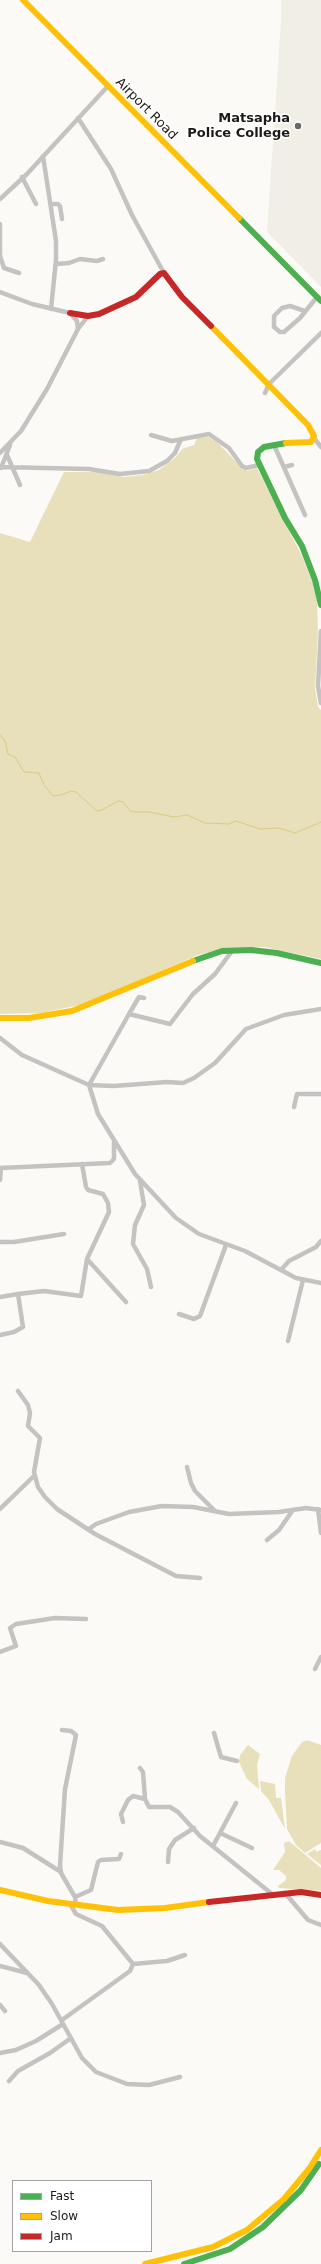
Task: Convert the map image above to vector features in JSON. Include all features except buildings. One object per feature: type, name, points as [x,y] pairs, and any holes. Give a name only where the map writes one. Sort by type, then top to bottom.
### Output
[{"type":"main road","name":"Airport Road","points":[[23,0],[319,299]]},
{"type":"main road","points":[[70,313],[88,316],[99,314],[136,297],[160,274],[164,273],[182,297],[308,425],[313,431],[314,438],[311,442],[274,445],[264,447],[258,452],[259,465],[285,518],[302,546],[315,580],[321,605]]},
{"type":"main road","points":[[0,1018],[30,1018],[72,1011],[177,967],[222,951],[277,953],[321,963]]},
{"type":"main road","points":[[0,1890],[73,1904],[118,1910],[165,1908],[272,1894],[321,1894]]},
{"type":"main road","points":[[145,2264],[213,2247],[247,2230],[284,2199],[309,2169],[321,2150]]},
{"type":"main road","points":[[184,2264],[230,2249],[263,2227],[301,2190],[321,2160]]},
{"type":"street","points":[[0,199],[43,156],[108,86]]},
{"type":"street","points":[[78,118],[111,169],[135,221],[164,273]]},
{"type":"street","points":[[43,156],[56,241],[56,264],[50,309]]},
{"type":"street","points":[[22,177],[36,204]]},
{"type":"street","points":[[50,204],[58,204],[60,206],[62,219]]},
{"type":"street","points":[[0,224],[0,256],[4,268],[19,273]]},
{"type":"street","points":[[56,264],[69,263],[80,259],[96,261],[103,259]]},
{"type":"street","points":[[0,292],[50,309],[70,313],[77,321],[78,329]]},
{"type":"street","points":[[305,311],[290,306],[282,308],[274,316],[274,327],[280,332],[284,332],[319,299]]},
{"type":"street","points":[[0,454],[10,444],[47,389],[78,329],[88,316]]},
{"type":"street","points":[[264,394],[269,384],[321,333]]},
{"type":"street","points":[[151,435],[172,441],[209,434],[229,448],[242,466],[246,468],[259,465]]},
{"type":"street","points":[[314,438],[321,447]]},
{"type":"street","points":[[10,444],[0,468],[89,469],[120,474],[149,471],[167,462],[175,453],[181,440]]},
{"type":"street","points":[[274,445],[305,515]]},
{"type":"street","points":[[6,455],[13,467],[20,485]]},
{"type":"street","points":[[284,467],[292,465]]},
{"type":"street","points":[[321,631],[318,686],[321,704]]},
{"type":"street","points":[[129,1014],[170,1024],[193,994],[215,974],[232,951]]},
{"type":"street","points":[[144,998],[139,997],[89,1085],[98,1114],[114,1140],[140,1181],[185,1225],[199,1234],[226,1245],[245,1250],[303,1280],[321,1283]]},
{"type":"street","points":[[0,1038],[29,1059],[89,1085],[114,1086],[166,1082],[183,1083],[194,1078],[215,1063],[246,1029],[284,1015],[321,1009]]},
{"type":"street","points":[[294,1107],[297,1094],[321,1094]]},
{"type":"street","points":[[0,1180],[1,1168],[113,1162],[114,1140]]},
{"type":"street","points":[[0,1297],[44,1291],[81,1296],[87,1259],[110,1212],[108,1203],[103,1194],[88,1190],[86,1187],[82,1164]]},
{"type":"street","points":[[140,1181],[144,1205],[135,1225],[133,1244],[147,1269],[151,1287]]},
{"type":"street","points":[[0,1242],[14,1242],[64,1234]]},
{"type":"street","points":[[282,1270],[289,1261],[316,1247],[321,1241]]},
{"type":"street","points":[[179,1314],[194,1319],[200,1316],[226,1245]]},
{"type":"street","points":[[87,1259],[126,1302]]},
{"type":"street","points":[[288,1341],[303,1280]]},
{"type":"street","points":[[0,1335],[23,1328],[18,1294]]},
{"type":"street","points":[[18,1391],[28,1405],[30,1413],[28,1426],[40,1438],[34,1466],[34,1476],[38,1487],[57,1509],[89,1529],[176,1576],[200,1578]]},
{"type":"street","points":[[187,1467],[194,1488],[215,1512]]},
{"type":"street","points":[[0,1508],[34,1476]]},
{"type":"street","points":[[89,1529],[102,1521],[145,1508],[178,1506],[230,1514],[306,1508],[319,1510],[321,1533]]},
{"type":"street","points":[[267,1540],[279,1530],[293,1510]]},
{"type":"street","points":[[0,1652],[16,1646],[10,1628],[16,1624],[55,1618],[86,1619]]},
{"type":"street","points":[[315,1669],[321,1657]]},
{"type":"street","points":[[61,1872],[61,1833],[65,1789],[76,1735],[72,1731],[62,1730]]},
{"type":"street","points":[[214,1733],[221,1757],[237,1761]]},
{"type":"street","points":[[140,1768],[144,1780],[145,1799],[149,1807],[170,1807],[178,1812],[213,1846],[272,1894]]},
{"type":"street","points":[[122,1822],[121,1814],[128,1800],[133,1796],[145,1799]]},
{"type":"street","points":[[213,1846],[236,1803]]},
{"type":"street","points":[[168,1862],[169,1849],[175,1840],[194,1828]]},
{"type":"street","points":[[220,1833],[252,1848]]},
{"type":"street","points":[[0,1842],[23,1848],[61,1872],[75,1897],[73,1904],[76,1914],[102,1926],[133,1964]]},
{"type":"street","points":[[75,1897],[91,1890],[98,1862],[101,1860],[119,1859],[121,1854]]},
{"type":"street","points":[[285,1893],[308,1920],[321,1925]]},
{"type":"street","points":[[0,1944],[39,1985],[63,2022],[82,2058],[96,2072],[108,2078],[127,2084],[149,2085],[180,2077]]},
{"type":"street","points":[[133,1964],[167,1961],[185,1955]]},
{"type":"street","points":[[0,2053],[16,2050],[36,2041],[130,1971],[133,1964]]},
{"type":"street","points":[[0,1966],[27,1973]]},
{"type":"street","points":[[0,2005],[5,2011]]},
{"type":"street","points":[[9,2081],[18,2071],[50,2053],[71,2038]]},
{"type":"shaded area","name":"Matsapha Police College","points":[[281,0],[321,0],[321,287],[267,232],[281,21]]},
{"type":"shaded area","points":[[209,437],[216,441],[243,469],[247,471],[257,468],[302,556],[312,581],[317,600],[318,634],[315,688],[318,707],[321,710],[321,959],[264,947],[221,949],[198,955],[84,1004],[41,1013],[0,1014],[0,533],[30,542],[64,472],[101,472],[123,477],[143,475],[159,470],[176,457],[182,449],[194,445],[197,438]]},
{"type":"shaded area","points":[[307,1740],[321,1745],[321,1843],[305,1853],[296,1845],[287,1829],[285,1778],[292,1756],[302,1742]]},
{"type":"shaded area","points":[[248,1745],[260,1754],[257,1765],[259,1789],[247,1779],[239,1762],[240,1755]]},
{"type":"shaded area","points":[[260,1781],[275,1784],[276,1798],[281,1798],[285,1829],[269,1800],[261,1791]]},
{"type":"shaded area","points":[[289,1841],[321,1868],[321,1891],[279,1888],[278,1886],[286,1880],[286,1876],[279,1870],[273,1870],[285,1852],[284,1843]]},
{"type":"shaded area","points":[[315,1849],[316,1852],[321,1850],[321,1865],[307,1854]]},
{"type":"waterway","points":[[0,735],[5,741],[8,754],[15,757],[24,772],[39,773],[44,785],[53,796],[71,791],[76,792],[97,811],[102,810],[118,801],[123,802],[130,811],[135,812],[149,812],[174,817],[187,815],[205,823],[229,824],[236,821],[260,829],[279,828],[295,833],[321,822]]},
{"type":"traffic: fast","points":[[239,218],[321,301]]},
{"type":"traffic: fast","points":[[286,443],[264,447],[258,452],[257,459],[285,518],[302,546],[315,580],[321,605]]},
{"type":"traffic: fast","points":[[193,961],[222,951],[251,950],[277,953],[321,963]]},
{"type":"traffic: fast","points":[[184,2264],[230,2249],[263,2227],[301,2190],[319,2164]]},
{"type":"traffic: slow","points":[[23,0],[239,218]]},
{"type":"traffic: slow","points":[[211,326],[308,425],[314,436],[311,442],[286,443]]},
{"type":"traffic: slow","points":[[0,1018],[29,1018],[72,1011],[193,961]]},
{"type":"traffic: slow","points":[[0,1890],[48,1901],[118,1910],[165,1908],[209,1902]]},
{"type":"traffic: slow","points":[[145,2264],[213,2247],[247,2230],[284,2199],[309,2169],[321,2150]]},
{"type":"traffic: jam","points":[[70,313],[88,316],[99,314],[136,297],[160,274],[164,273],[182,297],[211,326]]},
{"type":"traffic: jam","points":[[209,1902],[301,1892],[321,1895]]},
{"type":"place","name":"Matsapha Police College","points":[[298,126]]}]
